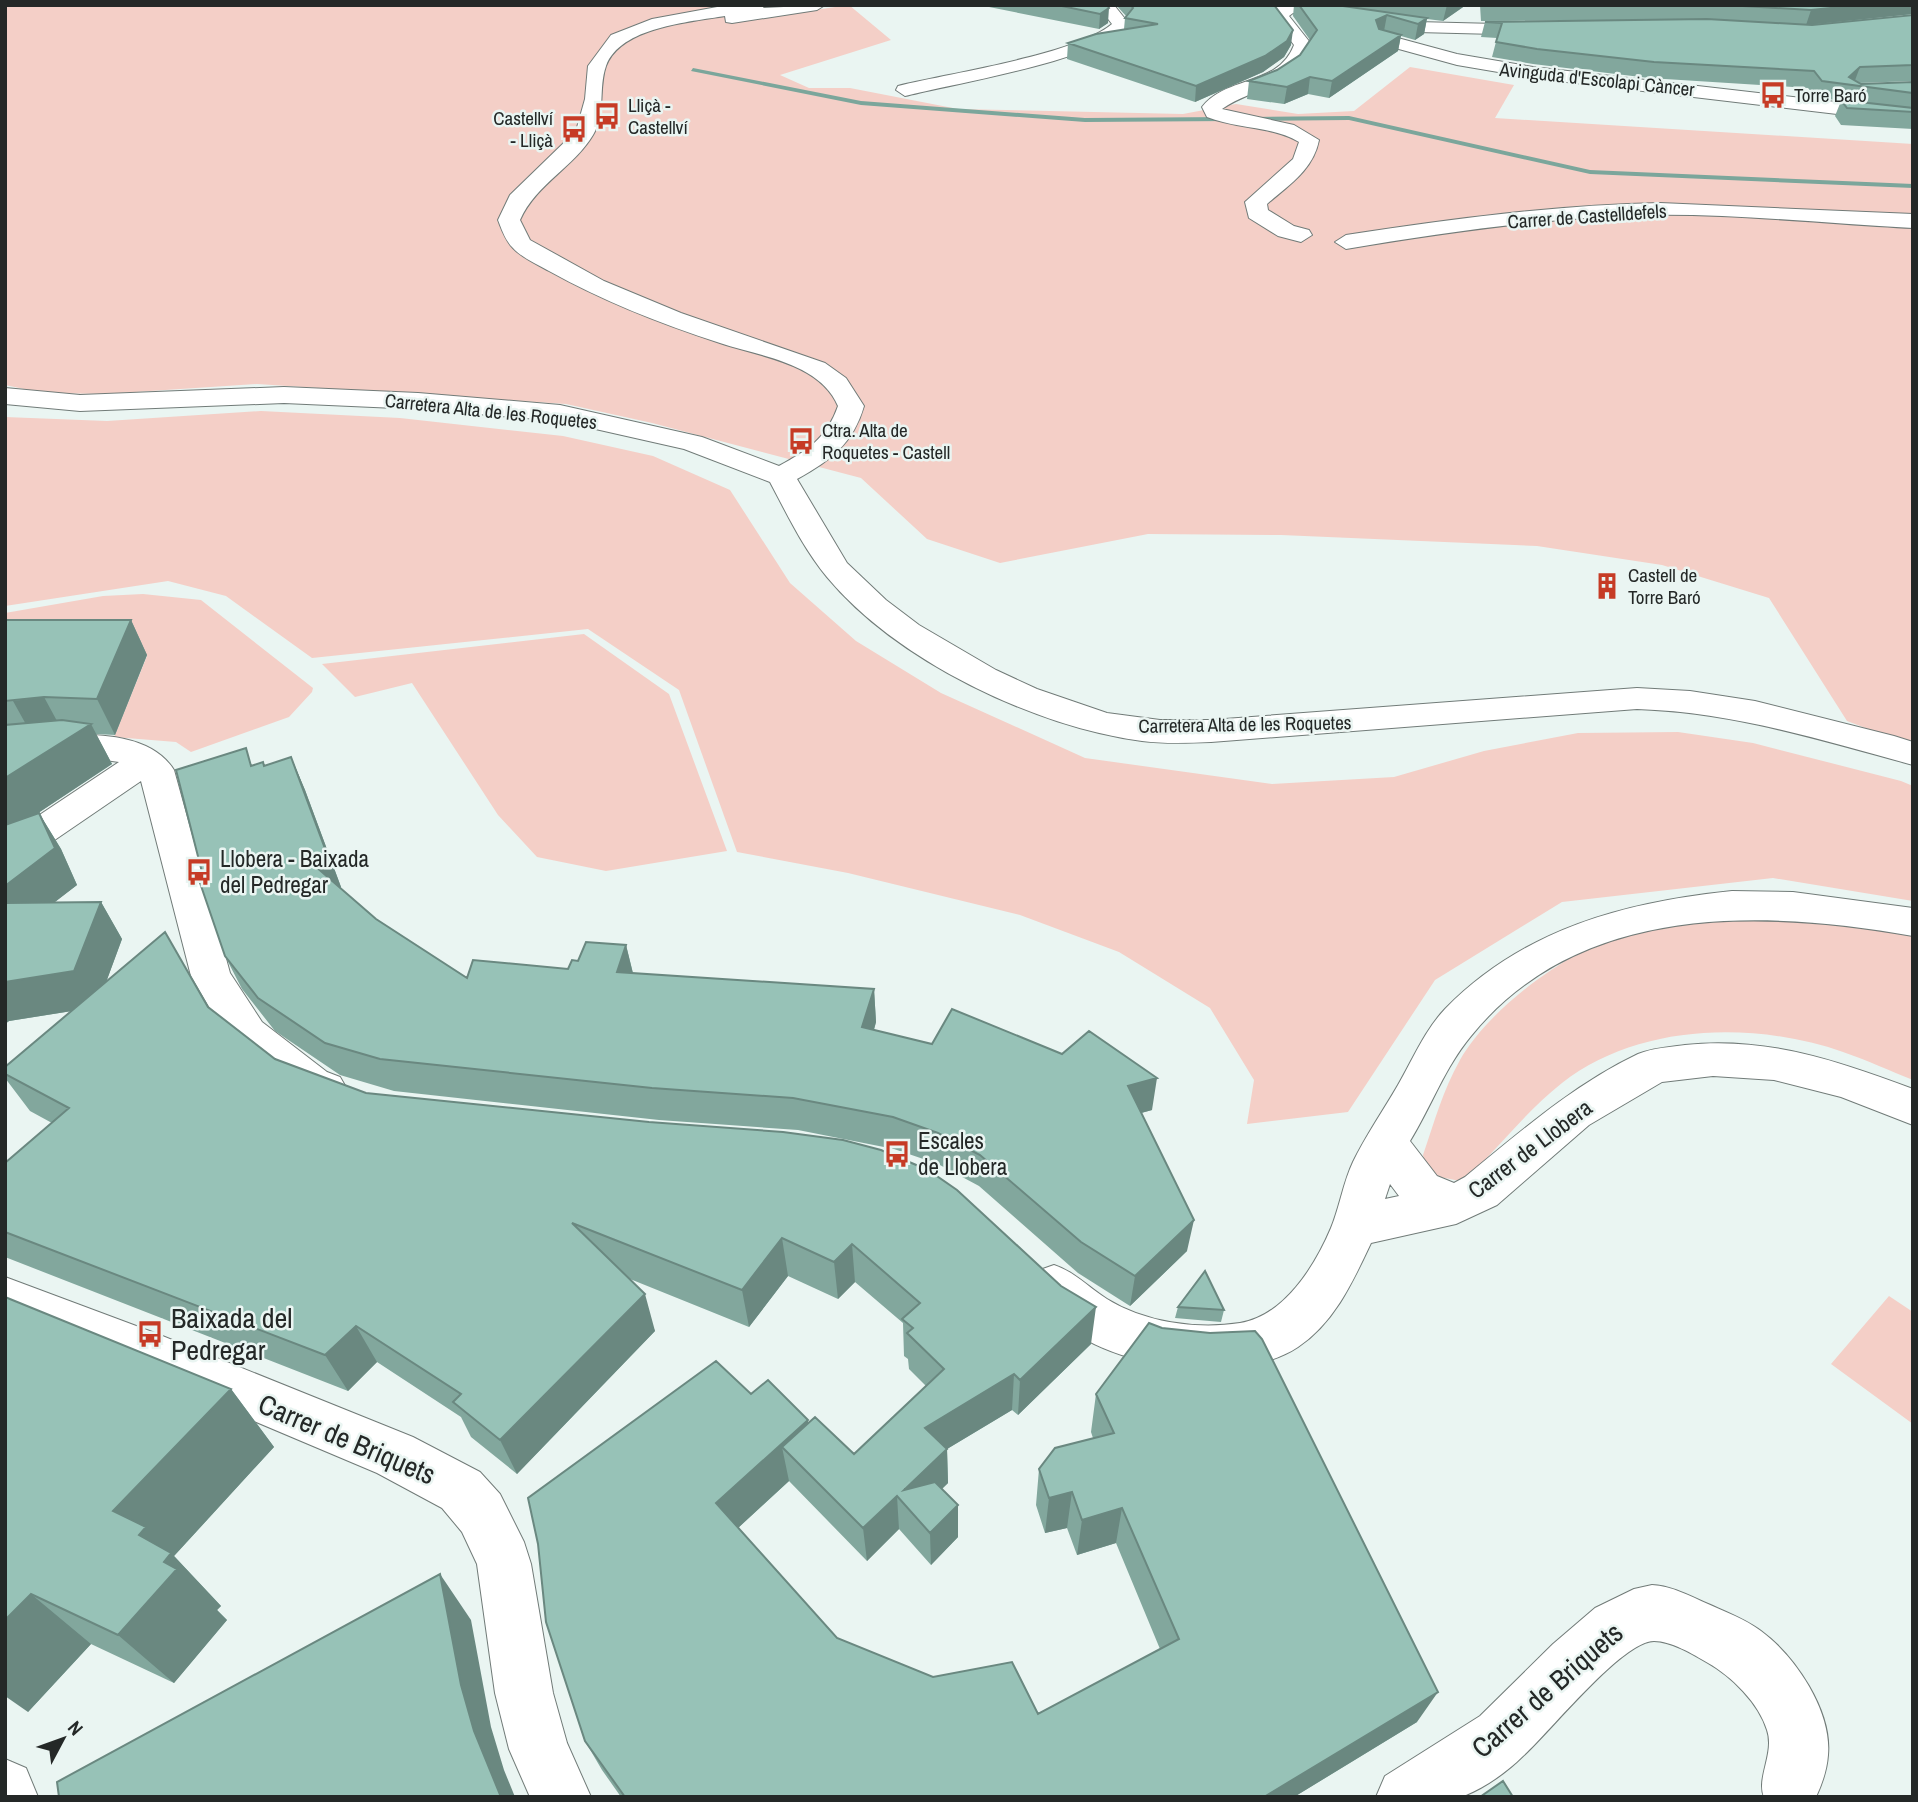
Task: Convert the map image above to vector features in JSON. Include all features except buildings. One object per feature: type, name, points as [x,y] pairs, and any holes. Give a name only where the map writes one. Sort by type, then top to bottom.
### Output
[{"type":"street","points":[[612,48],[611,45],[617,39],[646,26],[757,5]]},
{"type":"street","points":[[781,476],[831,446],[845,430],[850,407],[841,386],[831,377],[800,361],[655,313],[587,284],[522,244],[510,228],[512,210],[518,200],[585,133],[591,118],[597,66],[612,48],[629,40],[694,24],[817,5]]},
{"type":"street","points":[[1281,7],[1417,27],[1549,30]]},
{"type":"street","name":"Avinguda d'Escolapi Càncer","points":[[1281,7],[1450,60],[1535,74],[1667,86],[1913,117]]},
{"type":"street","name":"Carrer de Castelldefels","points":[[1281,7],[1280,16],[1303,45],[1295,64],[1277,77],[1230,96],[1212,107],[1214,113],[1224,118],[1286,131],[1309,140],[1301,163],[1256,202],[1257,214],[1286,231],[1322,240],[1614,210],[1660,209],[1913,221]]},
{"type":"street","points":[[905,90],[1097,42],[1120,28],[1116,9]]},
{"type":"street","points":[[1667,86],[1852,92]]},
{"type":"street","name":"Carretera Alta de les Roquetes","points":[[5,396],[80,403],[284,395],[547,412],[622,425],[692,443],[781,476],[825,554],[846,580],[882,614],[962,665],[1063,711],[1104,723],[1144,730],[1249,728],[1496,711],[1597,699],[1658,699],[1779,717],[1913,754]]},
{"type":"street","points":[[5,754],[88,746],[122,751],[147,760],[156,770],[166,801],[211,976],[247,1034],[312,1084],[361,1103]]},
{"type":"street","points":[[5,856],[147,760]]},
{"type":"street","points":[[1030,1264],[1076,1306],[1110,1326],[1155,1342],[1201,1347],[1239,1346],[1277,1334],[1308,1306],[1331,1274],[1354,1226],[1385,1143],[1460,1020],[1516,971],[1557,946],[1614,922],[1670,911],[1800,906],[1843,909],[1913,922]]},
{"type":"street","name":"Carrer de Llobera","points":[[1354,1226],[1456,1204],[1481,1191],[1574,1112],[1654,1066],[1713,1059],[1774,1063],[1848,1082],[1913,1107]]},
{"type":"street","points":[[1385,1143],[1421,1190],[1456,1204]]},
{"type":"street","name":"Carrer de Briquets","points":[[5,1299],[138,1349],[395,1455],[461,1490],[481,1513],[497,1542],[504,1564],[524,1693],[539,1749],[561,1797]]},
{"type":"street","name":"Carrer de Briquets","points":[[1406,1797],[1499,1739],[1606,1632],[1629,1619],[1651,1613],[1712,1633],[1737,1647],[1762,1670],[1786,1704],[1801,1738],[1800,1766],[1791,1794]]},
{"type":"street","points":[[5,1788],[8,1797]]},
{"type":"shaded area","points":[[5,5],[736,5],[746,20],[849,5],[891,40],[780,75],[809,88],[850,88],[958,109],[1183,114],[1236,104],[1298,114],[1354,111],[1410,67],[1514,85],[1495,118],[1913,144],[1913,746],[1847,721],[1769,598],[1662,565],[1537,546],[1281,535],[1148,534],[1000,563],[927,539],[861,478],[652,423],[566,404],[257,384],[105,394],[43,393],[5,385]]},
{"type":"shaded area","points":[[261,411],[400,418],[563,436],[653,456],[730,490],[790,583],[856,641],[941,693],[1085,758],[1272,784],[1394,777],[1484,751],[1578,733],[1678,732],[1753,743],[1901,781],[1913,786],[1913,901],[1773,878],[1562,902],[1435,980],[1348,1112],[1247,1124],[1254,1080],[1210,1008],[1119,952],[1020,915],[848,873],[737,852],[679,690],[588,629],[312,658],[226,596],[168,581],[5,606],[5,417],[107,421]]},
{"type":"shaded area","points":[[143,594],[201,600],[313,688],[312,692],[289,717],[191,752],[176,742],[114,737],[147,656],[5,657],[5,613],[103,596]]},
{"type":"shaded area","points":[[584,634],[669,694],[727,851],[606,871],[537,857],[498,815],[412,683],[355,697],[322,664]]},
{"type":"shaded area","points":[[1820,920],[1913,935],[1913,1080],[1843,1052],[1772,1035],[1698,1033],[1661,1039],[1626,1048],[1593,1063],[1562,1083],[1528,1114],[1475,1170],[1460,1181],[1435,1176],[1425,1163],[1423,1155],[1435,1119],[1460,1060],[1491,1020],[1535,981],[1585,950],[1632,932],[1682,924]]},
{"type":"shaded area","points":[[1889,1296],[1913,1312],[1913,1424],[1831,1364]]},
{"type":"waterway","points":[[693,70],[861,103],[1085,120],[1230,119]]},
{"type":"waterway","points":[[1251,119],[1349,118],[1590,172],[1913,186]]},
{"type":"place","name":"Torre Baró","points":[[1773,95]]},
{"type":"place","name":"Lliçà - Castellví","points":[[607,116]]},
{"type":"place","name":"Castellví - Lliçà","points":[[574,129]]},
{"type":"place","name":"Ctra. Alta de Roquetes - Castell","points":[[801,441]]},
{"type":"place","name":"Castell de Torre Baró","points":[[1607,586]]},
{"type":"place","name":"Llobera - Baixada del Pedregar","points":[[199,872]]},
{"type":"place","name":"Escales de Llobera","points":[[897,1154]]},
{"type":"place","name":"Baixada del Pedregar","points":[[150,1334]]}]
